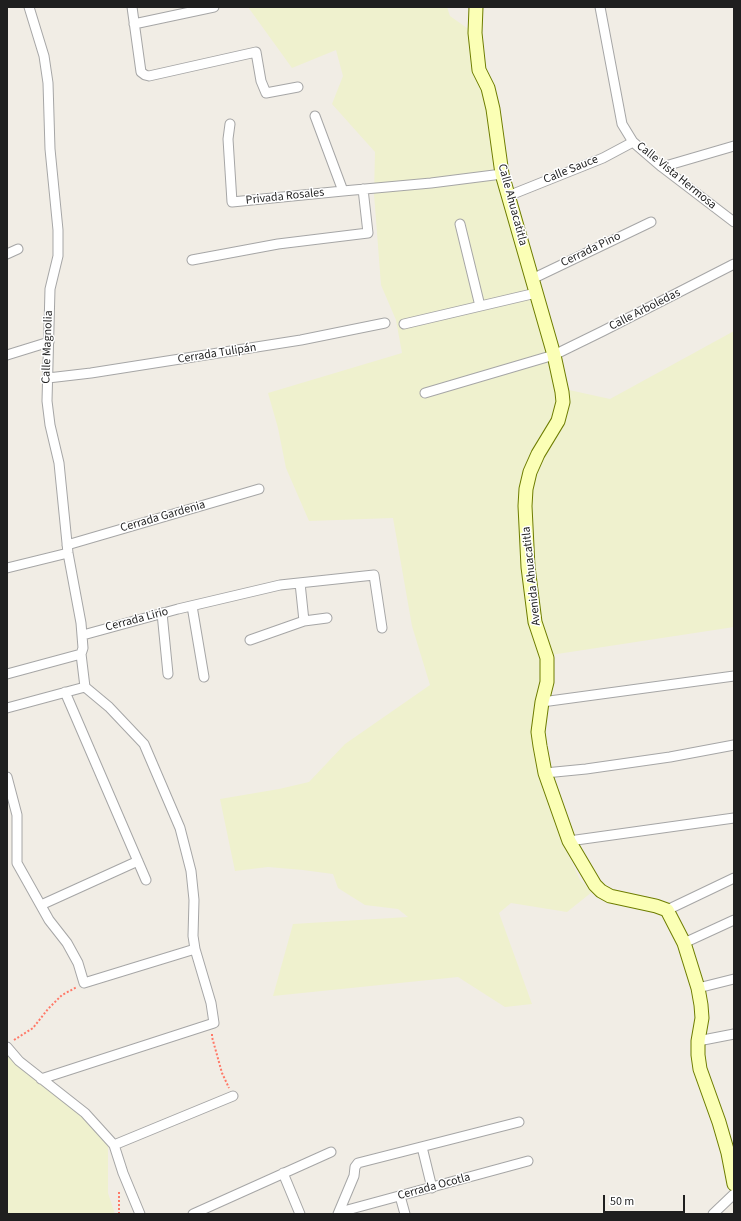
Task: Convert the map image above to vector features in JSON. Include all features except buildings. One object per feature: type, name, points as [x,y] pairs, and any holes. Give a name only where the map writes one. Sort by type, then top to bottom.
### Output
[{"type":"street","name":"Calle Magnolia","points":[[30,7],[44,56],[48,83],[50,149],[58,230],[58,256],[50,289],[47,401],[50,425],[59,464],[67,549],[82,635],[83,648],[81,654],[85,687]]},
{"type":"street","points":[[132,7],[141,72],[145,75],[149,76],[256,52],[261,81],[266,93],[298,87]]},
{"type":"street","points":[[134,24],[214,7]]},
{"type":"street","name":"Calle Ahuacatitla","points":[[476,7],[475,33],[479,70],[488,88],[494,109],[502,174],[554,354],[563,402]]},
{"type":"street","name":"Calle Vista Hermosa","points":[[600,7],[622,124],[633,142],[662,167],[734,222]]},
{"type":"street","name":"Privada Rosales","points":[[316,116],[343,191]]},
{"type":"street","name":"Privada Rosales","points":[[230,124],[228,139],[232,202],[431,183],[502,174]]},
{"type":"street","name":"Calle Sauce","points":[[508,196],[603,158],[633,142]]},
{"type":"street","points":[[662,167],[734,146]]},
{"type":"street","points":[[192,260],[278,244],[368,233],[363,189]]},
{"type":"street","name":"Cerrada Pino","points":[[532,279],[651,222]]},
{"type":"street","points":[[460,224],[480,306]]},
{"type":"street","points":[[7,254],[18,249]]},
{"type":"street","name":"Calle Arboledas","points":[[425,393],[554,354],[604,331],[734,264]]},
{"type":"street","points":[[404,324],[536,293]]},
{"type":"street","name":"Cerrada Tulipán","points":[[48,378],[91,373],[301,340],[385,323]]},
{"type":"street","points":[[7,355],[49,342]]},
{"type":"street","name":"Avenida Ahuacatitla","points":[[563,402],[558,421],[538,454],[530,472],[525,506],[528,567],[533,613],[538,634],[547,658],[547,682],[542,702],[538,732],[545,773],[569,841],[590,878],[601,891],[610,896],[656,906],[667,910]]},
{"type":"street","name":"Cerrada Gardenia","points":[[7,568],[259,488]]},
{"type":"street","name":"Cerrada Lirio","points":[[82,635],[162,613],[280,585],[374,576],[382,628]]},
{"type":"street","points":[[300,583],[304,621]]},
{"type":"street","points":[[192,606],[204,677]]},
{"type":"street","points":[[162,613],[168,674]]},
{"type":"street","points":[[250,640],[304,621],[327,618]]},
{"type":"street","points":[[7,674],[81,654]]},
{"type":"street","points":[[542,702],[734,676]]},
{"type":"street","points":[[7,708],[85,687],[109,707],[144,744],[180,828],[191,871],[194,900],[193,936],[195,949],[211,1003],[214,1023],[41,1079]]},
{"type":"street","points":[[65,692],[146,880]]},
{"type":"street","points":[[545,773],[586,769],[670,757],[734,745]]},
{"type":"street","points":[[7,777],[17,815],[17,863],[40,905],[67,943],[78,963],[84,983],[195,949]]},
{"type":"street","points":[[569,841],[734,818]]},
{"type":"street","points":[[40,905],[138,861]]},
{"type":"street","points":[[734,878],[667,910],[684,943],[698,988],[702,1018],[698,1041],[700,1070],[719,1122],[728,1153],[734,1184]]},
{"type":"street","points":[[684,943],[734,920]]},
{"type":"street","points":[[698,988],[734,979]]},
{"type":"street","points":[[698,1041],[734,1034]]},
{"type":"street","points":[[10,1044],[19,1061],[85,1113],[114,1145],[122,1173],[140,1214]]},
{"type":"street","points":[[114,1145],[233,1096]]},
{"type":"street","points":[[339,1213],[353,1178],[355,1167],[358,1163],[519,1122]]},
{"type":"street","points":[[422,1147],[432,1188]]},
{"type":"street","points":[[193,1214],[331,1152]]},
{"type":"street","name":"Cerrada Ocotla","points":[[339,1213],[528,1161]]},
{"type":"street","points":[[283,1173],[300,1214]]},
{"type":"street","points":[[713,1214],[734,1194]]},
{"type":"street","points":[[400,1196],[405,1214]]},
{"type":"path","points":[[10,1044],[33,1028],[48,1009],[62,995],[84,983]]},
{"type":"path","points":[[214,1023],[212,1038],[222,1073],[233,1096]]},
{"type":"green space","points":[[248,7],[447,7],[450,16],[474,33],[560,388],[610,399],[734,331],[734,627],[544,656],[544,774],[561,839],[580,880],[592,892],[567,912],[511,903],[499,913],[532,1004],[505,1007],[458,977],[273,996],[293,924],[408,917],[398,909],[365,905],[338,888],[333,874],[268,867],[235,871],[220,799],[279,789],[309,782],[345,744],[430,685],[412,626],[393,518],[309,521],[286,468],[278,428],[268,393],[402,353],[396,320],[381,285],[374,194],[375,152],[332,104],[343,76],[336,50],[292,68]]},
{"type":"green space","points":[[7,1048],[85,1114],[108,1142],[108,1193],[115,1214],[7,1214]]}]
